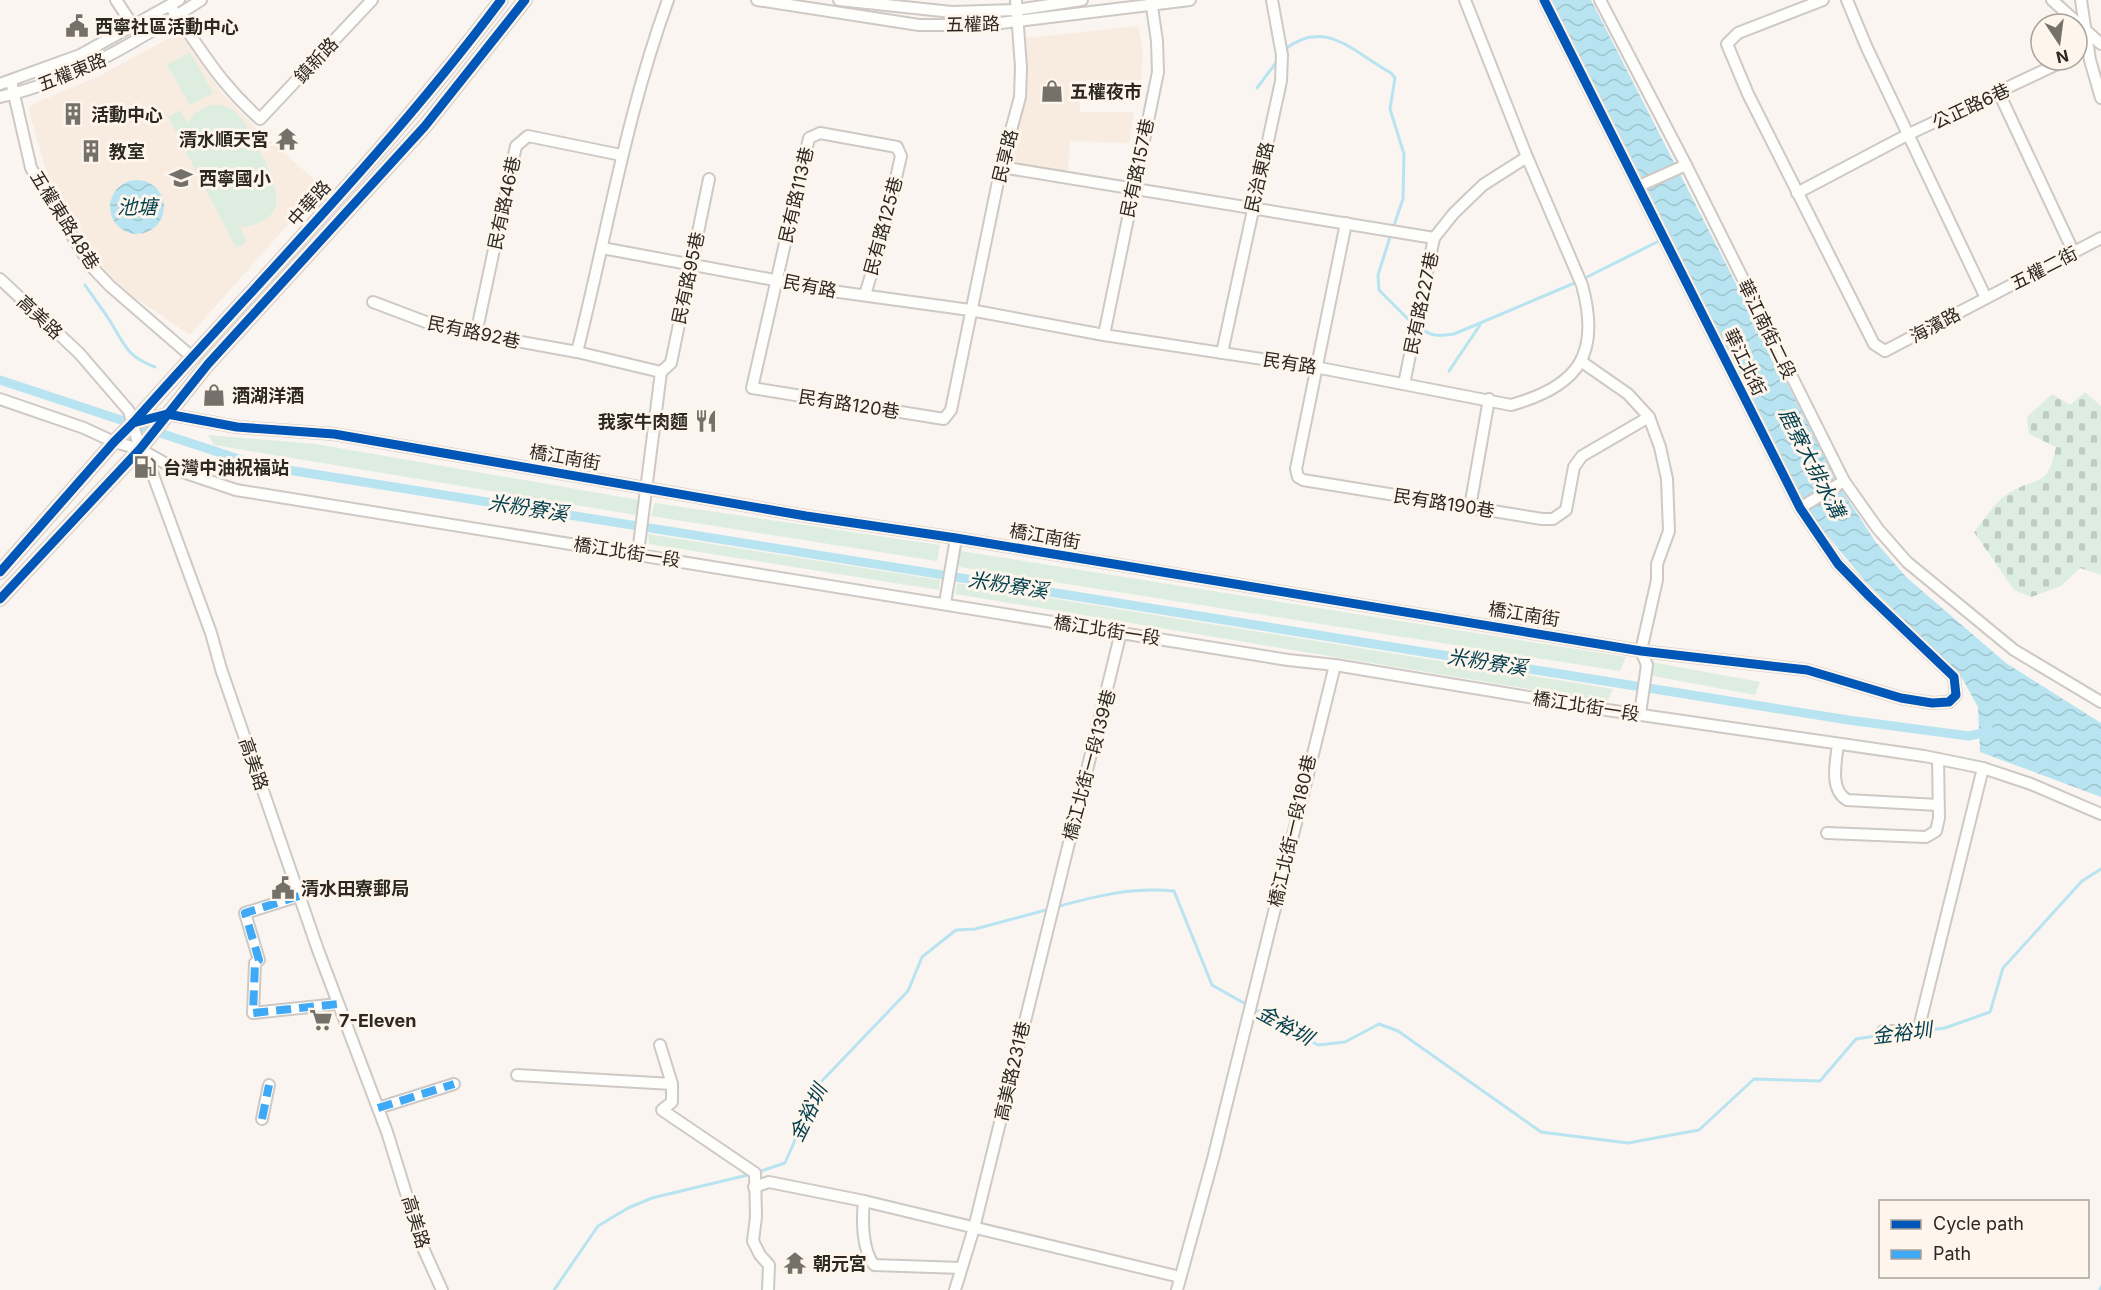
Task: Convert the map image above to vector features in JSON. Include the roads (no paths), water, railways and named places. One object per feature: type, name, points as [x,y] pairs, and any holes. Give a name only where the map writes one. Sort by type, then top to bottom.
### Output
[{"type":"main road","name":"中華路","points":[[114,441],[131,417],[192,357],[393,134],[463,51],[501,0]]},
{"type":"main road","name":"中華路","points":[[140,447],[208,364],[425,126],[525,0]]},
{"type":"main road","points":[[0,572],[114,441]]},
{"type":"main road","points":[[0,599],[140,447]]},
{"type":"street","points":[[116,0],[134,27]]},
{"type":"street","name":"五權東路","points":[[0,97],[14,94],[101,61],[201,0]]},
{"type":"street","name":"鎮新路","points":[[177,16],[213,72],[234,96],[260,119],[372,0]]},
{"type":"street","points":[[577,352],[602,248],[621,154],[644,69],[668,0]]},
{"type":"street","name":"五權路","points":[[757,0],[919,25],[1017,22],[1152,3],[1190,0]]},
{"type":"street","name":"五權路","points":[[839,0],[952,12],[1082,0]]},
{"type":"street","name":"民治東路","points":[[1222,353],[1252,206],[1281,81],[1282,55],[1272,0]]},
{"type":"street","name":"民有路","points":[[602,248],[1104,335],[1315,367],[1512,405],[1542,397],[1564,382],[1582,362],[1589,333],[1588,306],[1582,285],[1527,157],[1465,0]]},
{"type":"street","name":"華江北街","points":[[1544,0],[1803,507],[1838,564],[1954,677],[1956,695],[1949,702]]},
{"type":"street","name":"華江南街二段","points":[[1600,0],[1842,482],[1907,562],[2014,650],[2101,702]]},
{"type":"street","name":"海濱路","points":[[1823,0],[1738,33],[1727,44],[1797,193],[1869,335],[1875,344],[1885,351],[1986,298]]},
{"type":"street","points":[[1847,0],[1907,135],[1986,298]]},
{"type":"street","points":[[2052,0],[2064,12]]},
{"type":"street","points":[[174,3],[177,16]]},
{"type":"street","name":"五權東路","points":[[5,82],[80,55],[174,3]]},
{"type":"street","name":"民有路157巷","points":[[1104,335],[1158,72],[1152,3]]},
{"type":"street","name":"民享路","points":[[970,310],[1020,97],[1022,67],[1016,5]]},
{"type":"street","points":[[2089,48],[2101,98]]},
{"type":"street","name":"公正路6巷","points":[[1907,135],[2042,72]]},
{"type":"street","name":"五權東路48巷","points":[[5,82],[14,94],[34,175],[90,265],[110,286],[192,357]]},
{"type":"street","points":[[1999,93],[2074,253]]},
{"type":"street","name":"民有路113巷","points":[[776,279],[809,138],[820,133],[897,147],[901,156]]},
{"type":"street","points":[[1797,193],[1907,135]]},
{"type":"street","name":"民有路46巷","points":[[476,334],[516,146],[521,139],[528,136],[621,154]]},
{"type":"street","name":"民有路125巷","points":[[865,295],[884,231],[901,156]]},
{"type":"street","name":"民有路227巷","points":[[1404,384],[1434,238],[1454,213],[1483,185],[1527,157]]},
{"type":"street","points":[[1640,186],[1683,166]]},
{"type":"street","points":[[1002,167],[1252,206],[1434,238]]},
{"type":"street","name":"民有路95巷","points":[[661,372],[671,363],[709,180]]},
{"type":"street","points":[[1315,367],[1346,223]]},
{"type":"street","name":"五權二街","points":[[1986,298],[2101,238]]},
{"type":"street","name":"高美路","points":[[0,279],[79,353],[131,417],[140,447],[153,475],[211,633],[299,896],[378,1108],[423,1248],[442,1290]]},
{"type":"street","name":"民有路120巷","points":[[776,279],[752,388],[944,418],[951,410],[970,310]]},
{"type":"street","name":"民有路92巷","points":[[373,302],[440,327],[577,352],[661,372]]},
{"type":"street","points":[[1582,362],[1628,394],[1649,417],[1660,447],[1667,479],[1670,531],[1657,564],[1657,580],[1641,651],[1647,665],[1640,714]]},
{"type":"street","name":"民有路190巷","points":[[1315,367],[1296,470],[1298,477],[1310,483],[1542,519],[1561,515],[1566,510],[1574,467],[1582,456],[1649,417]]},
{"type":"street","points":[[641,554],[640,541],[661,372]]},
{"type":"street","name":"橋江北街一段","points":[[0,399],[84,428],[114,441],[140,447],[177,470],[236,490],[641,554],[946,598],[1121,632],[1288,660],[1335,665],[1938,759],[1983,768],[2031,784],[2101,814]]},
{"type":"street","points":[[1470,507],[1489,399]]},
{"type":"street","name":"橋江南街","points":[[131,417],[167,414],[237,427],[334,434],[806,516],[956,538],[1641,651],[1807,670],[1901,698],[1932,703],[1949,702]]},
{"type":"street","points":[[1803,507],[1842,482]]},
{"type":"street","points":[[946,598],[956,538]]},
{"type":"street","name":"橋江北街一段139巷","points":[[1050,914],[1112,678],[1121,632]]},
{"type":"street","name":"橋江北街一段180巷","points":[[1178,1290],[1335,665]]},
{"type":"street","points":[[1838,744],[1835,786],[1839,795],[1847,800],[1938,805]]},
{"type":"street","points":[[1827,833],[1926,837],[1936,831],[1939,818],[1938,759]]},
{"type":"street","points":[[1883,1030],[1918,1031],[1983,768]]},
{"type":"street","points":[[299,896],[245,913],[259,960],[255,963],[253,1013],[338,1004]]},
{"type":"street","name":"高美路231巷","points":[[955,1290],[974,1228],[1050,914]]},
{"type":"street","points":[[660,1045],[672,1084],[672,1101],[662,1110],[755,1173],[756,1217],[753,1241],[760,1255],[770,1265],[768,1290]]},
{"type":"street","points":[[517,1075],[672,1084]]},
{"type":"street","points":[[378,1108],[454,1084]]},
{"type":"street","points":[[262,1119],[269,1085]]},
{"type":"street","points":[[754,1187],[769,1182],[864,1201],[1180,1277]]},
{"type":"street","points":[[864,1201],[862,1218],[869,1260],[874,1265],[961,1268]]},
{"type":"water","name":"鹿寮大排水溝","points":[[1552,0],[1591,0],[1841,489],[1875,541],[1906,577],[2006,663],[2101,723],[2101,797],[1980,752],[1978,707],[1962,678],[1865,581],[1813,518]]},
{"type":"water","name":"池塘","points":[[137,180],[147,182],[156,188],[162,197],[164,207],[162,217],[156,226],[147,232],[137,234],[127,232],[118,226],[112,217],[110,207],[112,197],[118,188],[127,182]]},
{"type":"waterway","points":[[1284,50],[1299,41],[1313,37],[1326,37],[1351,48],[1391,73],[1395,78],[1390,109],[1404,154],[1403,199],[1393,228]]},
{"type":"waterway","points":[[1257,88],[1278,60]]},
{"type":"waterway","points":[[1391,234],[1378,275],[1379,290],[1414,325]]},
{"type":"waterway","points":[[1583,279],[1673,234]]},
{"type":"waterway","points":[[1420,328],[1436,335],[1454,334],[1577,282]]},
{"type":"waterway","points":[[85,285],[127,349],[138,359],[155,367]]},
{"type":"waterway","points":[[1449,371],[1480,325]]},
{"type":"waterway","name":"米粉寮溪","points":[[0,380],[257,465],[1848,720],[1969,736],[1990,731]]},
{"type":"waterway","name":"金裕圳","points":[[1921,1031],[1945,1028],[1990,1012],[2003,968],[2082,881],[2101,869]]},
{"type":"waterway","name":"金裕圳","points":[[1056,907],[1129,891],[1174,891],[1212,985],[1318,1045],[1345,1042],[1379,1024],[1398,1031],[1541,1132],[1628,1143],[1699,1130],[1754,1079],[1820,1081],[1856,1039],[1882,1035]]},
{"type":"waterway","name":"金裕圳","points":[[758,1172],[785,1163],[820,1083],[908,991],[922,957],[956,930],[975,929],[1050,909]]},
{"type":"waterway","name":"金裕圳","points":[[554,1290],[598,1226],[628,1208],[652,1198],[752,1174]]},
{"type":"place","name":"西寧社區活動中心","points":[[77,26]]},
{"type":"place","name":"五權夜市","points":[[1052,91]]},
{"type":"place","name":"活動中心","points":[[73,114]]},
{"type":"place","name":"清水順天宮","points":[[287,139]]},
{"type":"place","name":"教室","points":[[91,151]]},
{"type":"place","name":"西寧國小","points":[[181,178]]},
{"type":"place","name":"酒湖洋酒","points":[[214,395]]},
{"type":"place","name":"我家牛肉麵","points":[[706,421]]},
{"type":"place","name":"台灣中油祝福站","points":[[145,467]]},
{"type":"place","name":"清水田寮郵局","points":[[283,888]]},
{"type":"place","name":"7-Eleven","points":[[321,1020]]},
{"type":"place","name":"朝元宮","points":[[795,1263]]}]
